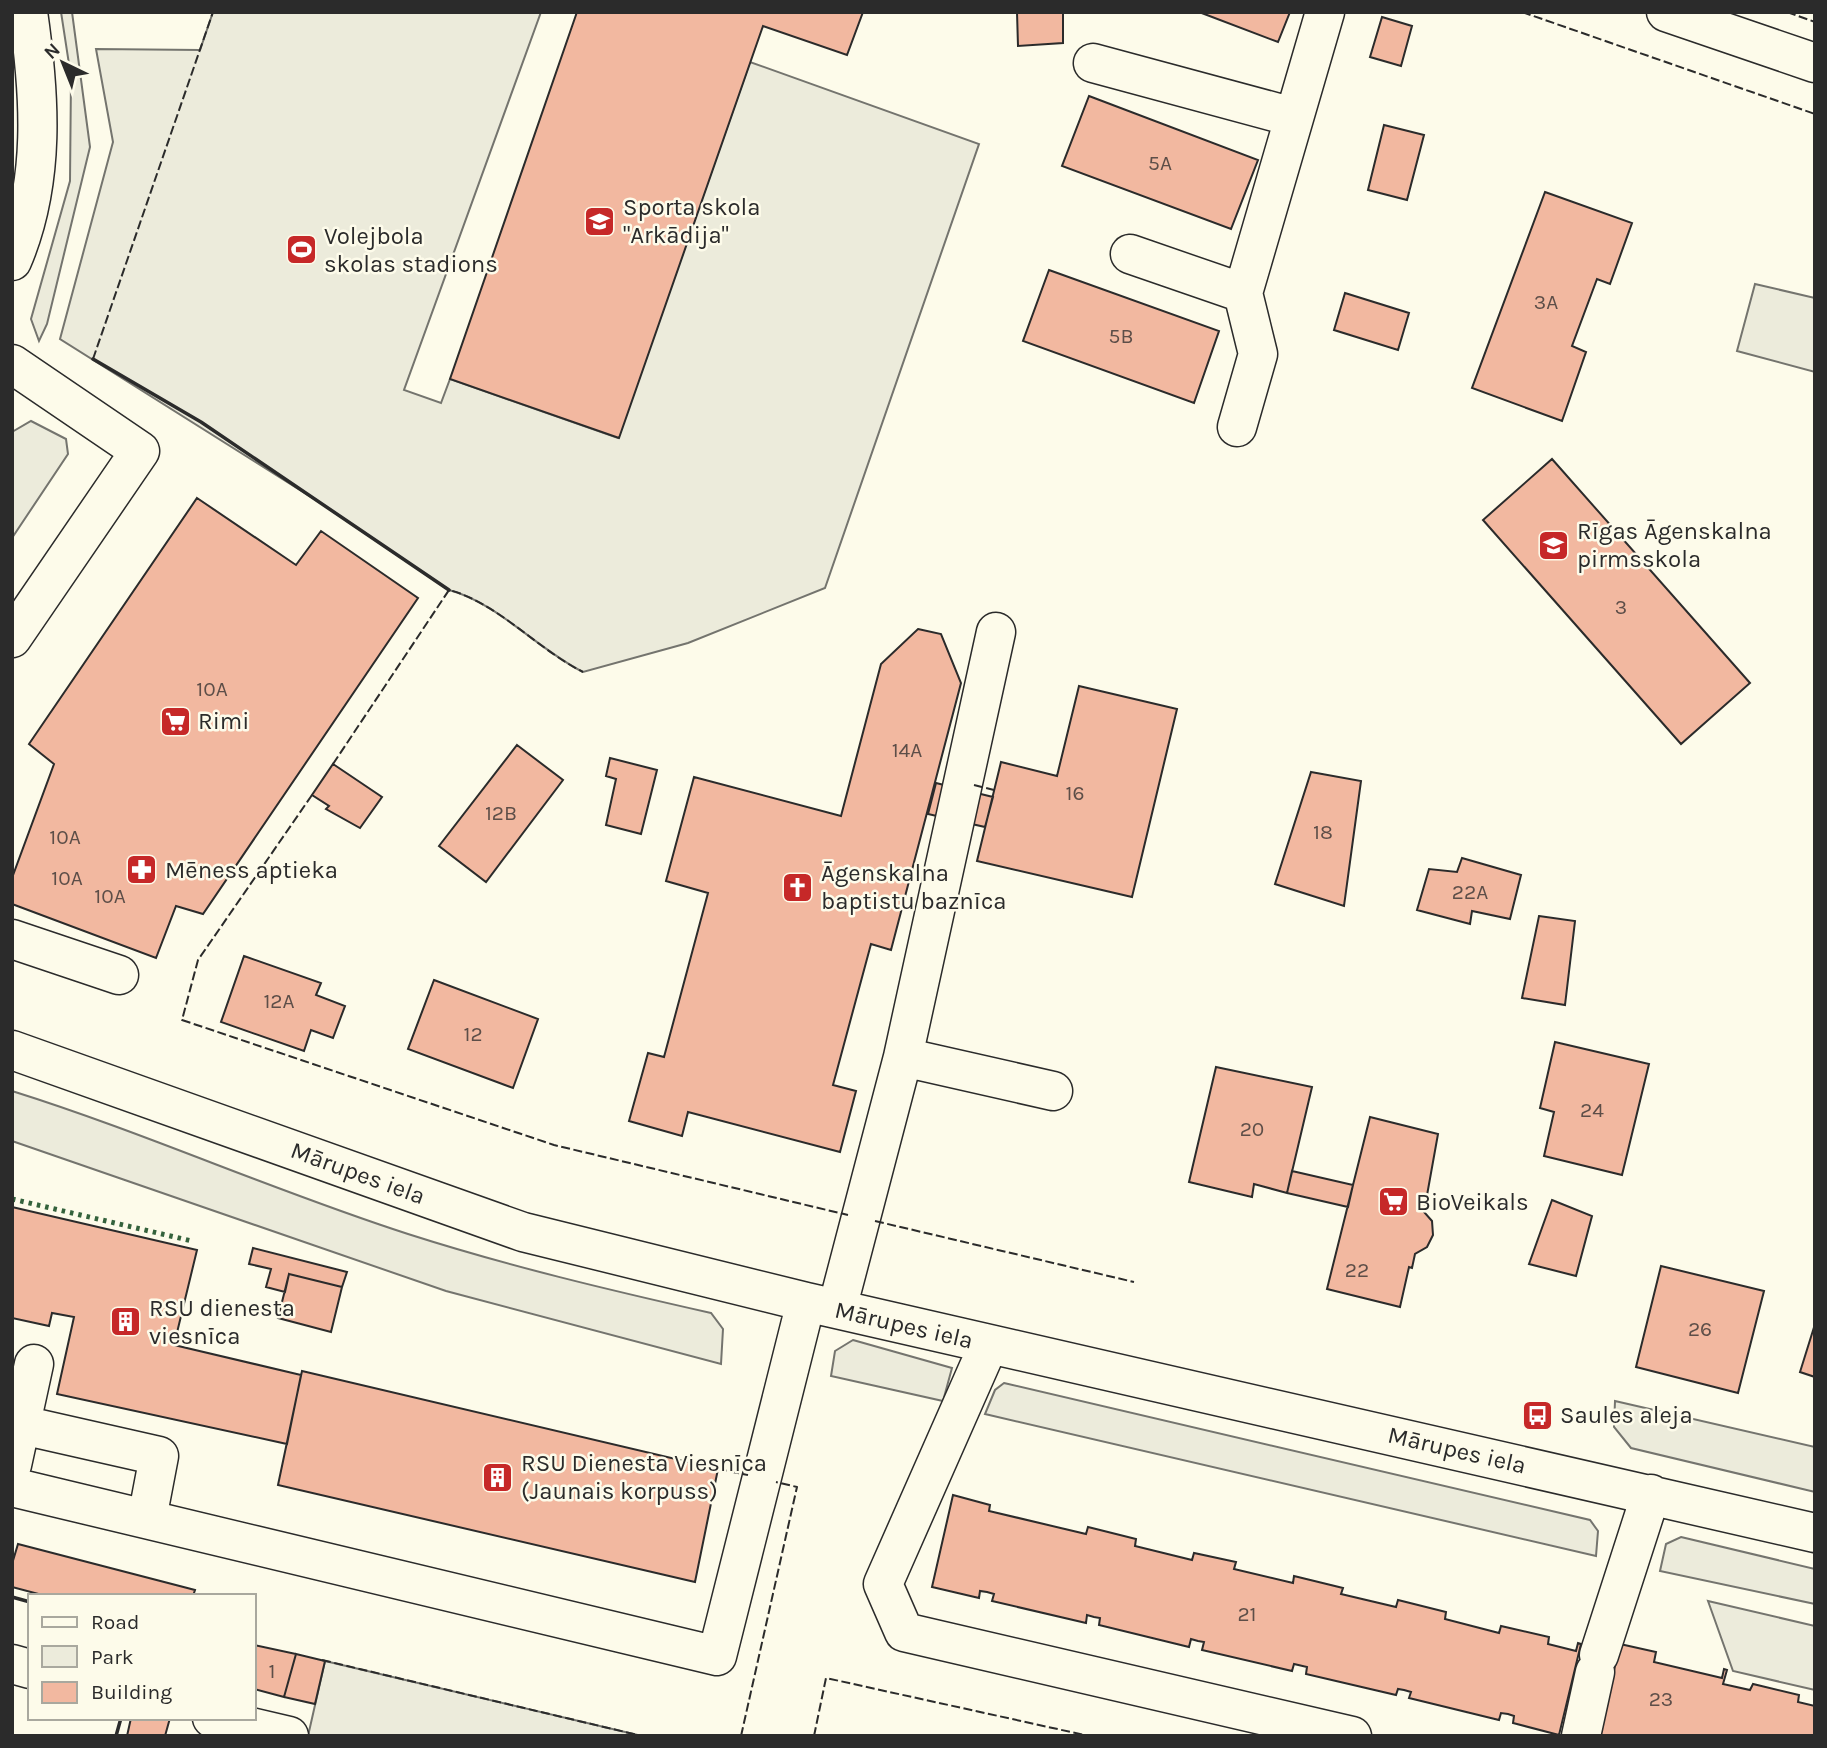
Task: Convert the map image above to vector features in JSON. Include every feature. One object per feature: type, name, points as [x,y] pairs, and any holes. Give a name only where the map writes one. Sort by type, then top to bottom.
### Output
[{"type":"street","points":[[12,261],[23,237],[37,161],[39,88],[28,12]]},
{"type":"street","points":[[1237,427],[1258,354],[1243,293],[1325,12]]},
{"type":"street","points":[[1666,12],[1815,63]]},
{"type":"street","points":[[1093,63],[1293,117]]},
{"type":"street","points":[[1130,254],[1243,293]]},
{"type":"street","points":[[12,363],[140,451],[12,638]]},
{"type":"street","points":[[12,1487],[717,1656],[821,1306],[903,1057],[996,632]]},
{"type":"street","points":[[12,939],[119,975]]},
{"type":"street","name":"Mārupes iela","points":[[12,1051],[523,1232],[821,1306],[1815,1533]]},
{"type":"street","points":[[903,1057],[1053,1091]]},
{"type":"street","points":[[989,1344],[883,1584],[904,1632],[1352,1736]]},
{"type":"street","points":[[12,1465],[34,1364]]},
{"type":"street","points":[[22,1425],[159,1456],[147,1519]]},
{"type":"street","points":[[1581,1736],[1597,1664],[1651,1494]]},
{"type":"street","points":[[221,1720],[289,1736]]},
{"type":"green space","points":[[61,12],[72,12],[90,147],[47,324],[39,341],[31,319],[70,181],[71,77]]},
{"type":"green space","points":[[213,12],[541,12],[404,390],[441,403],[450,379],[618,438],[750,62],[979,144],[825,588],[688,643],[583,672],[484,605],[449,590],[322,504],[60,339],[113,142],[96,49],[200,50]]},
{"type":"green space","points":[[1755,284],[1815,298],[1815,372],[1737,351]]},
{"type":"green space","points":[[31,421],[66,439],[68,454],[12,538],[12,432]]},
{"type":"green space","points":[[12,1091],[408,1234],[559,1277],[711,1313],[723,1329],[721,1364],[446,1291],[12,1141]]},
{"type":"green space","points":[[853,1340],[952,1368],[943,1401],[831,1376],[835,1351]]},
{"type":"green space","points":[[1004,1383],[1590,1520],[1598,1531],[1596,1556],[985,1414],[995,1390]]},
{"type":"green space","points":[[1615,1401],[1815,1447],[1815,1492],[1631,1448],[1614,1427]]},
{"type":"green space","points":[[1681,1537],[1815,1569],[1815,1604],[1660,1571],[1666,1544]]},
{"type":"green space","points":[[1708,1601],[1815,1626],[1815,1690],[1733,1671]]},
{"type":"green space","points":[[325,1661],[642,1736],[308,1736]]},
{"type":"building","name":"Sporta skola \"Arkādija\"","points":[[577,12],[863,12],[847,55],[763,26],[619,438],[450,379]]},
{"type":"building","points":[[1017,12],[1063,12],[1063,43],[1018,46]]},
{"type":"building","points":[[1199,12],[1290,12],[1278,42]]},
{"type":"building","points":[[1382,17],[1412,26],[1401,66],[1370,57]]},
{"type":"building","points":[[1089,96],[1258,160],[1231,229],[1062,166]]},
{"type":"building","points":[[1384,125],[1424,135],[1407,200],[1368,190]]},
{"type":"building","points":[[1545,192],[1632,223],[1610,284],[1597,279],[1572,346],[1586,352],[1562,421],[1472,388]]},
{"type":"building","points":[[1049,270],[1219,331],[1194,403],[1023,341]]},
{"type":"building","points":[[1345,293],[1409,313],[1398,350],[1334,330]]},
{"type":"building","points":[[1552,459],[1750,683],[1681,744],[1483,520]]},
{"type":"building","points":[[197,498],[296,565],[321,531],[418,598],[203,914],[176,906],[156,958],[12,904],[12,878],[54,764],[29,744]]},
{"type":"building","name":"Āgenskalna baptistu baznīca","points":[[918,629],[941,634],[961,683],[891,950],[871,944],[833,1085],[856,1091],[840,1152],[688,1112],[682,1136],[629,1121],[648,1053],[664,1057],[708,893],[666,881],[694,777],[841,816],[881,664]]},
{"type":"building","points":[[1079,686],[1177,709],[1132,897],[977,861],[1001,762],[1057,776]]},
{"type":"building","points":[[517,745],[563,780],[486,882],[439,846]]},
{"type":"building","points":[[610,758],[657,770],[641,834],[606,825],[616,779],[606,776]]},
{"type":"building","points":[[333,764],[382,797],[360,828],[326,809],[329,806],[312,795]]},
{"type":"building","points":[[1311,772],[1361,781],[1344,906],[1275,884]]},
{"type":"building","points":[[936,783],[993,797],[985,827],[928,814]]},
{"type":"building","points":[[1462,858],[1521,875],[1510,919],[1472,911],[1470,924],[1417,910],[1429,869],[1457,872]]},
{"type":"building","points":[[1539,916],[1575,921],[1565,1005],[1522,998]]},
{"type":"building","points":[[244,956],[321,983],[316,995],[345,1006],[333,1038],[311,1030],[304,1051],[221,1022]]},
{"type":"building","points":[[434,980],[538,1019],[513,1088],[408,1049]]},
{"type":"building","points":[[1555,1042],[1649,1064],[1622,1175],[1544,1156],[1554,1112],[1540,1108]]},
{"type":"building","points":[[1216,1067],[1312,1087],[1287,1193],[1254,1184],[1252,1197],[1189,1182]]},
{"type":"building","points":[[1370,1117],[1438,1134],[1424,1212],[1432,1221],[1433,1235],[1427,1247],[1415,1254],[1412,1268],[1409,1267],[1400,1307],[1327,1289]]},
{"type":"building","points":[[1292,1171],[1353,1185],[1348,1207],[1287,1193]]},
{"type":"building","points":[[1552,1200],[1592,1216],[1576,1276],[1529,1264]]},
{"type":"building","name":"RSU dienesta viesnīca","points":[[12,1207],[197,1250],[174,1345],[301,1375],[287,1444],[57,1394],[74,1317],[52,1313],[49,1326],[12,1318]]},
{"type":"building","points":[[253,1248],[347,1272],[342,1287],[289,1274],[285,1292],[266,1287],[271,1269],[249,1264]]},
{"type":"building","points":[[1661,1266],[1764,1291],[1738,1393],[1636,1367]]},
{"type":"building","points":[[289,1274],[342,1287],[331,1332],[278,1318]]},
{"type":"building","points":[[1815,1324],[1815,1377],[1800,1372]]},
{"type":"building","name":"RSU Dienesta Viesnīca (Jaunais korpuss)","points":[[302,1371],[718,1469],[695,1582],[278,1485]]},
{"type":"building","points":[[953,1495],[990,1505],[989,1511],[1086,1534],[1088,1527],[1136,1539],[1135,1546],[1192,1560],[1194,1553],[1236,1562],[1234,1569],[1293,1583],[1294,1576],[1343,1588],[1341,1594],[1396,1607],[1398,1600],[1446,1612],[1445,1619],[1499,1633],[1501,1626],[1549,1637],[1548,1644],[1576,1651],[1578,1643],[1581,1644],[1559,1735],[1513,1723],[1514,1716],[1508,1714],[1501,1713],[1499,1720],[1409,1698],[1411,1692],[1404,1690],[1398,1689],[1396,1695],[1306,1674],[1307,1667],[1294,1664],[1292,1671],[1202,1650],[1204,1642],[1191,1639],[1189,1647],[1099,1625],[1100,1618],[1087,1615],[1086,1623],[992,1601],[994,1594],[987,1592],[980,1591],[979,1598],[932,1587]]},
{"type":"building","points":[[18,1544],[195,1590],[194,1594],[38,1594],[12,1587],[12,1564]]},
{"type":"building","points":[[1620,1644],[1656,1652],[1654,1662],[1722,1678],[1724,1669],[1727,1670],[1723,1684],[1750,1690],[1753,1684],[1799,1695],[1798,1702],[1815,1706],[1815,1736],[1599,1736]]},
{"type":"building","points":[[256,1645],[296,1654],[284,1697],[256,1690]]},
{"type":"building","points":[[296,1654],[325,1661],[315,1704],[284,1697]]},
{"type":"building","points":[[131,1720],[169,1720],[165,1736],[127,1736]]},
{"type":"hedge","points":[[12,1199],[192,1241]]},
{"type":"fence","points":[[93,359],[213,12]]},
{"type":"fence","points":[[1522,12],[1815,114]]},
{"type":"fence","points":[[1787,12],[1815,22]]},
{"type":"fence","points":[[333,764],[449,590],[484,605],[583,672]]},
{"type":"fence","points":[[974,785],[994,790]]},
{"type":"fence","points":[[312,795],[198,960],[182,1020],[554,1145],[848,1215]]},
{"type":"fence","points":[[875,1221],[1134,1282]]},
{"type":"fence","points":[[718,1469],[748,1475]]},
{"type":"fence","points":[[741,1736],[797,1487],[776,1482]]},
{"type":"fence","points":[[322,1660],[642,1736]]},
{"type":"fence","points":[[814,1736],[826,1678],[1089,1736]]},
{"type":"wall","points":[[93,359],[201,422],[449,590]]},
{"type":"wall","points":[[12,1597],[28,1601]]},
{"type":"wall","points":[[116,1736],[120,1720]]},
{"type":"place","name":"Sporta skola \"Arkādija\"","points":[[600,221]]},
{"type":"place","name":"Volejbola skolas stadions","points":[[301,250]]},
{"type":"place","name":"Rīgas Āgenskalna pirmsskola","points":[[1554,545]]},
{"type":"place","name":"Rimi","points":[[175,721]]},
{"type":"place","name":"Mēness aptieka","points":[[142,870]]},
{"type":"place","name":"Āgenskalna baptistu baznīca","points":[[798,887]]},
{"type":"place","name":"BioVeikals","points":[[1393,1202]]},
{"type":"place","name":"RSU dienesta viesnīca","points":[[126,1322]]},
{"type":"place","name":"Saules aleja","points":[[1537,1415]]},
{"type":"place","name":"RSU Dienesta Viesnīca (Jaunais korpuss)","points":[[498,1477]]}]
